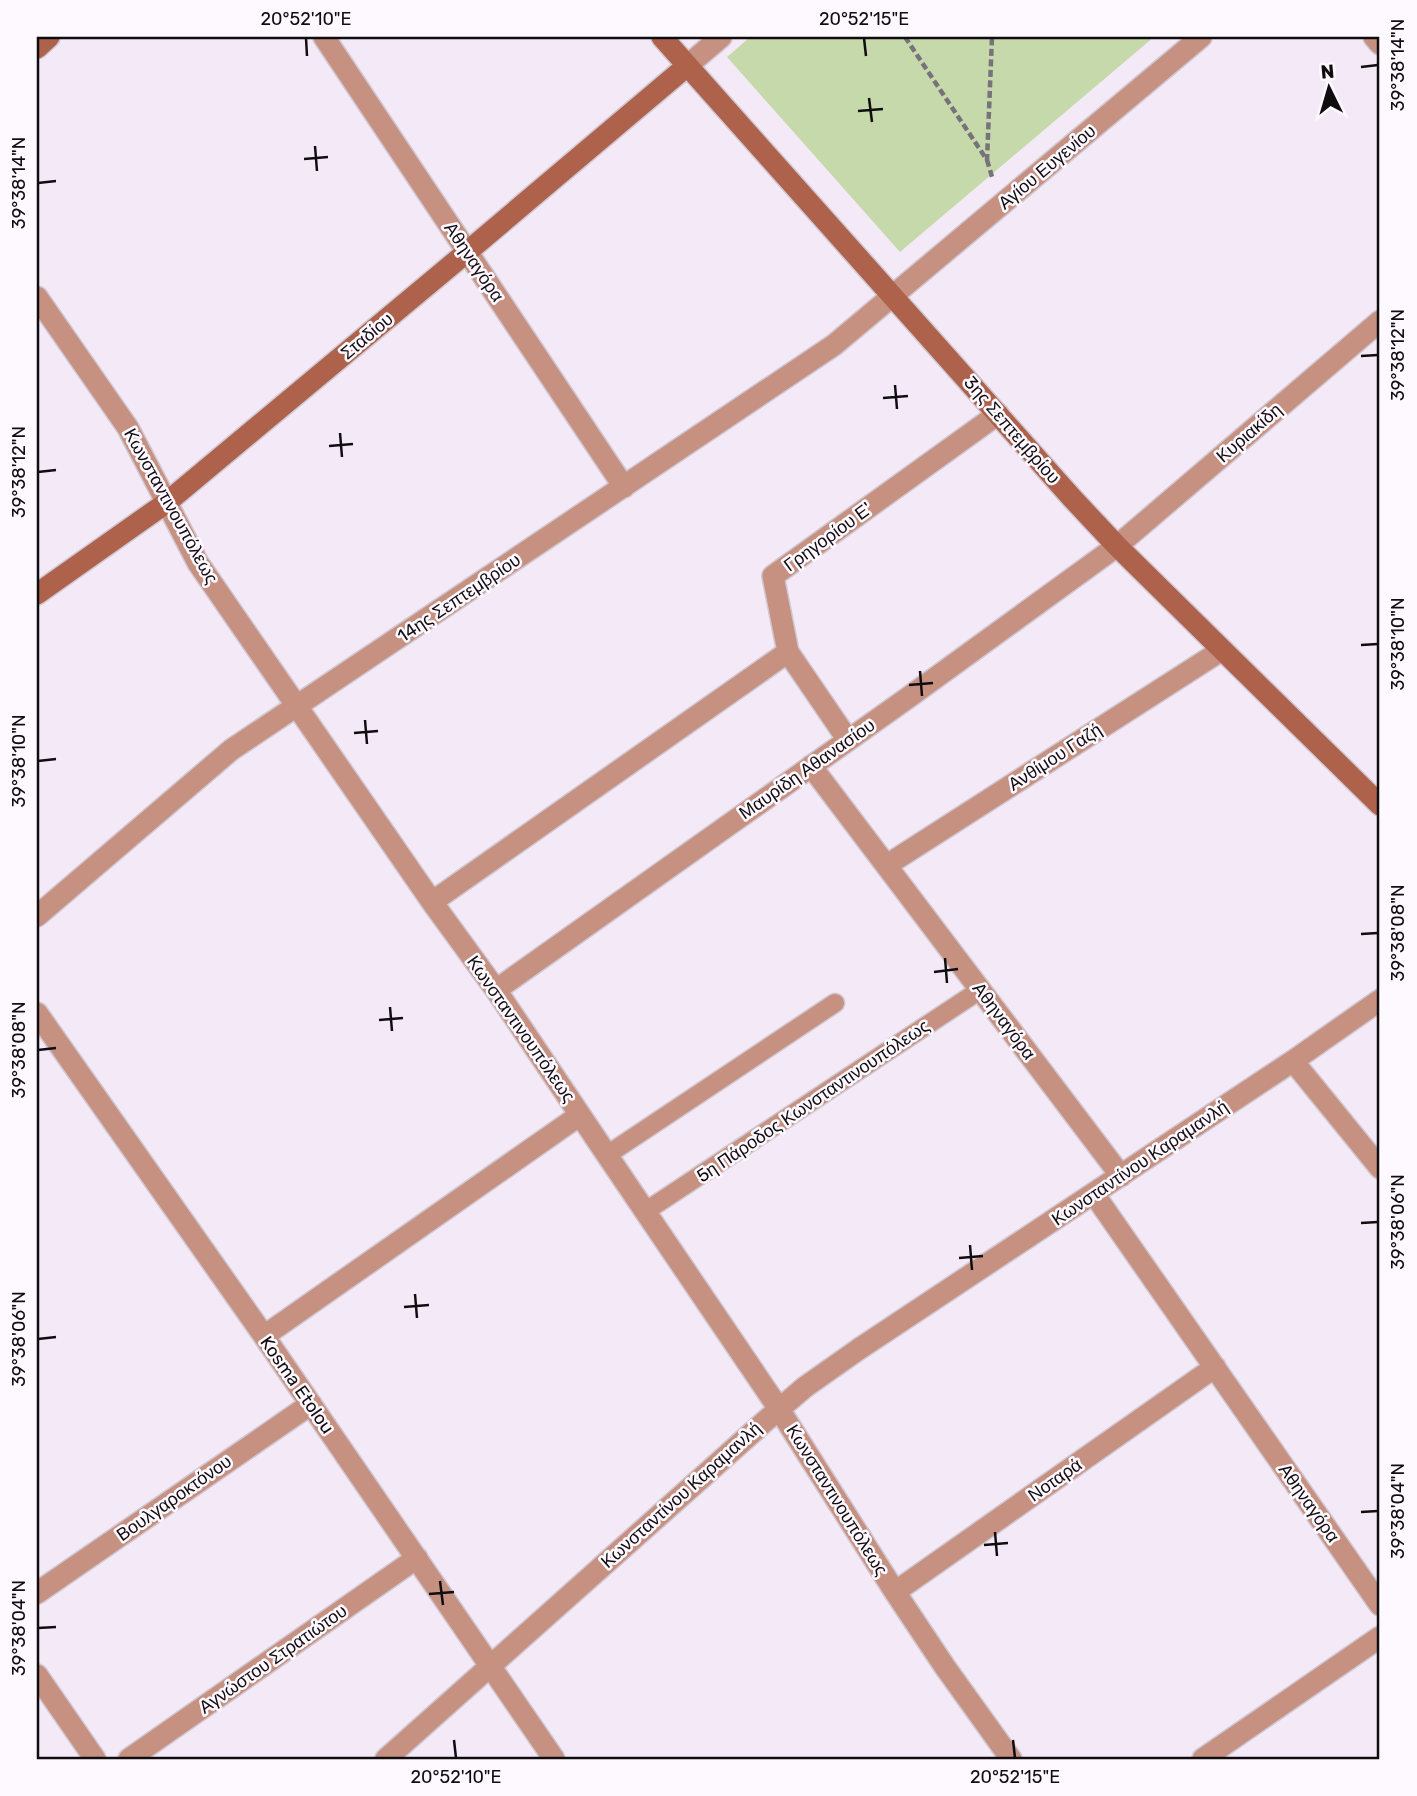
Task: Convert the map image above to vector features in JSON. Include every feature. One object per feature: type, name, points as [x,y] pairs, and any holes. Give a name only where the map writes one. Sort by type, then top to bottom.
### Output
[{"type":"main road","points":[[37,48],[49,37]]},
{"type":"main road","name":"3ης Σεπτεμβρίου","points":[[662,37],[1072,498],[1117,546],[1380,805]]},
{"type":"main road","name":"Σταδίου","points":[[37,594],[166,503],[688,66]]},
{"type":"street","name":"Αθηναγόρα","points":[[324,37],[624,487]]},
{"type":"street","points":[[688,66],[721,37]]},
{"type":"street","name":"Αγίου Ευγενίου","points":[[893,296],[1201,37]]},
{"type":"street","points":[[1374,37],[1380,44]]},
{"type":"street","name":"14ης Σεπτεμβρίου","points":[[37,916],[231,750],[825,352],[893,296]]},
{"type":"street","name":"Κωνσταντινουπόλεως","points":[[37,297],[128,428],[198,563],[432,902],[496,990],[779,1409],[945,1667],[1011,1759]]},
{"type":"street","name":"Κυριακίδη","points":[[1117,546],[1380,321]]},
{"type":"street","name":"Γρηγορίου Ε'","points":[[848,740],[788,652],[773,576],[998,414]]},
{"type":"street","name":"Μαυρίδη Αθανασίου","points":[[496,990],[1117,546]]},
{"type":"street","name":"Ανθίμου Γαζή","points":[[887,865],[1222,649]]},
{"type":"street","points":[[432,902],[788,652]]},
{"type":"street","name":"Αθηναγόρα","points":[[811,766],[1121,1176]]},
{"type":"street","name":"Κωνσταντίνου Καραμανλή","points":[[386,1759],[805,1387],[1380,1000]]},
{"type":"street","name":"Kosma Etolou","points":[[37,1013],[264,1336],[554,1759]]},
{"type":"street","points":[[1293,1061],[1380,1168]]},
{"type":"street","points":[[264,1336],[580,1115]]},
{"type":"street","name":"Αθηναγόρα","points":[[1094,1194],[1380,1605]]},
{"type":"street","name":"Νοταρά","points":[[895,1592],[1214,1367]]},
{"type":"street","name":"Βουλγαροκτόνου","points":[[37,1593],[311,1404]]},
{"type":"street","name":"Αγνώστου Στρατιώτου","points":[[129,1759],[416,1558]]},
{"type":"street","points":[[1203,1759],[1380,1637]]},
{"type":"street","points":[[37,1675],[95,1759]]},
{"type":"lane","name":"5η Πάροδος Κωνσταντινουπόλεως","points":[[646,1212],[980,990]]},
{"type":"lane","points":[[607,1155],[835,1003]]},
{"type":"path","points":[[905,37],[988,160],[992,37]]},
{"type":"green space","points":[[750,37],[1154,37],[900,252],[727,57]]}]
